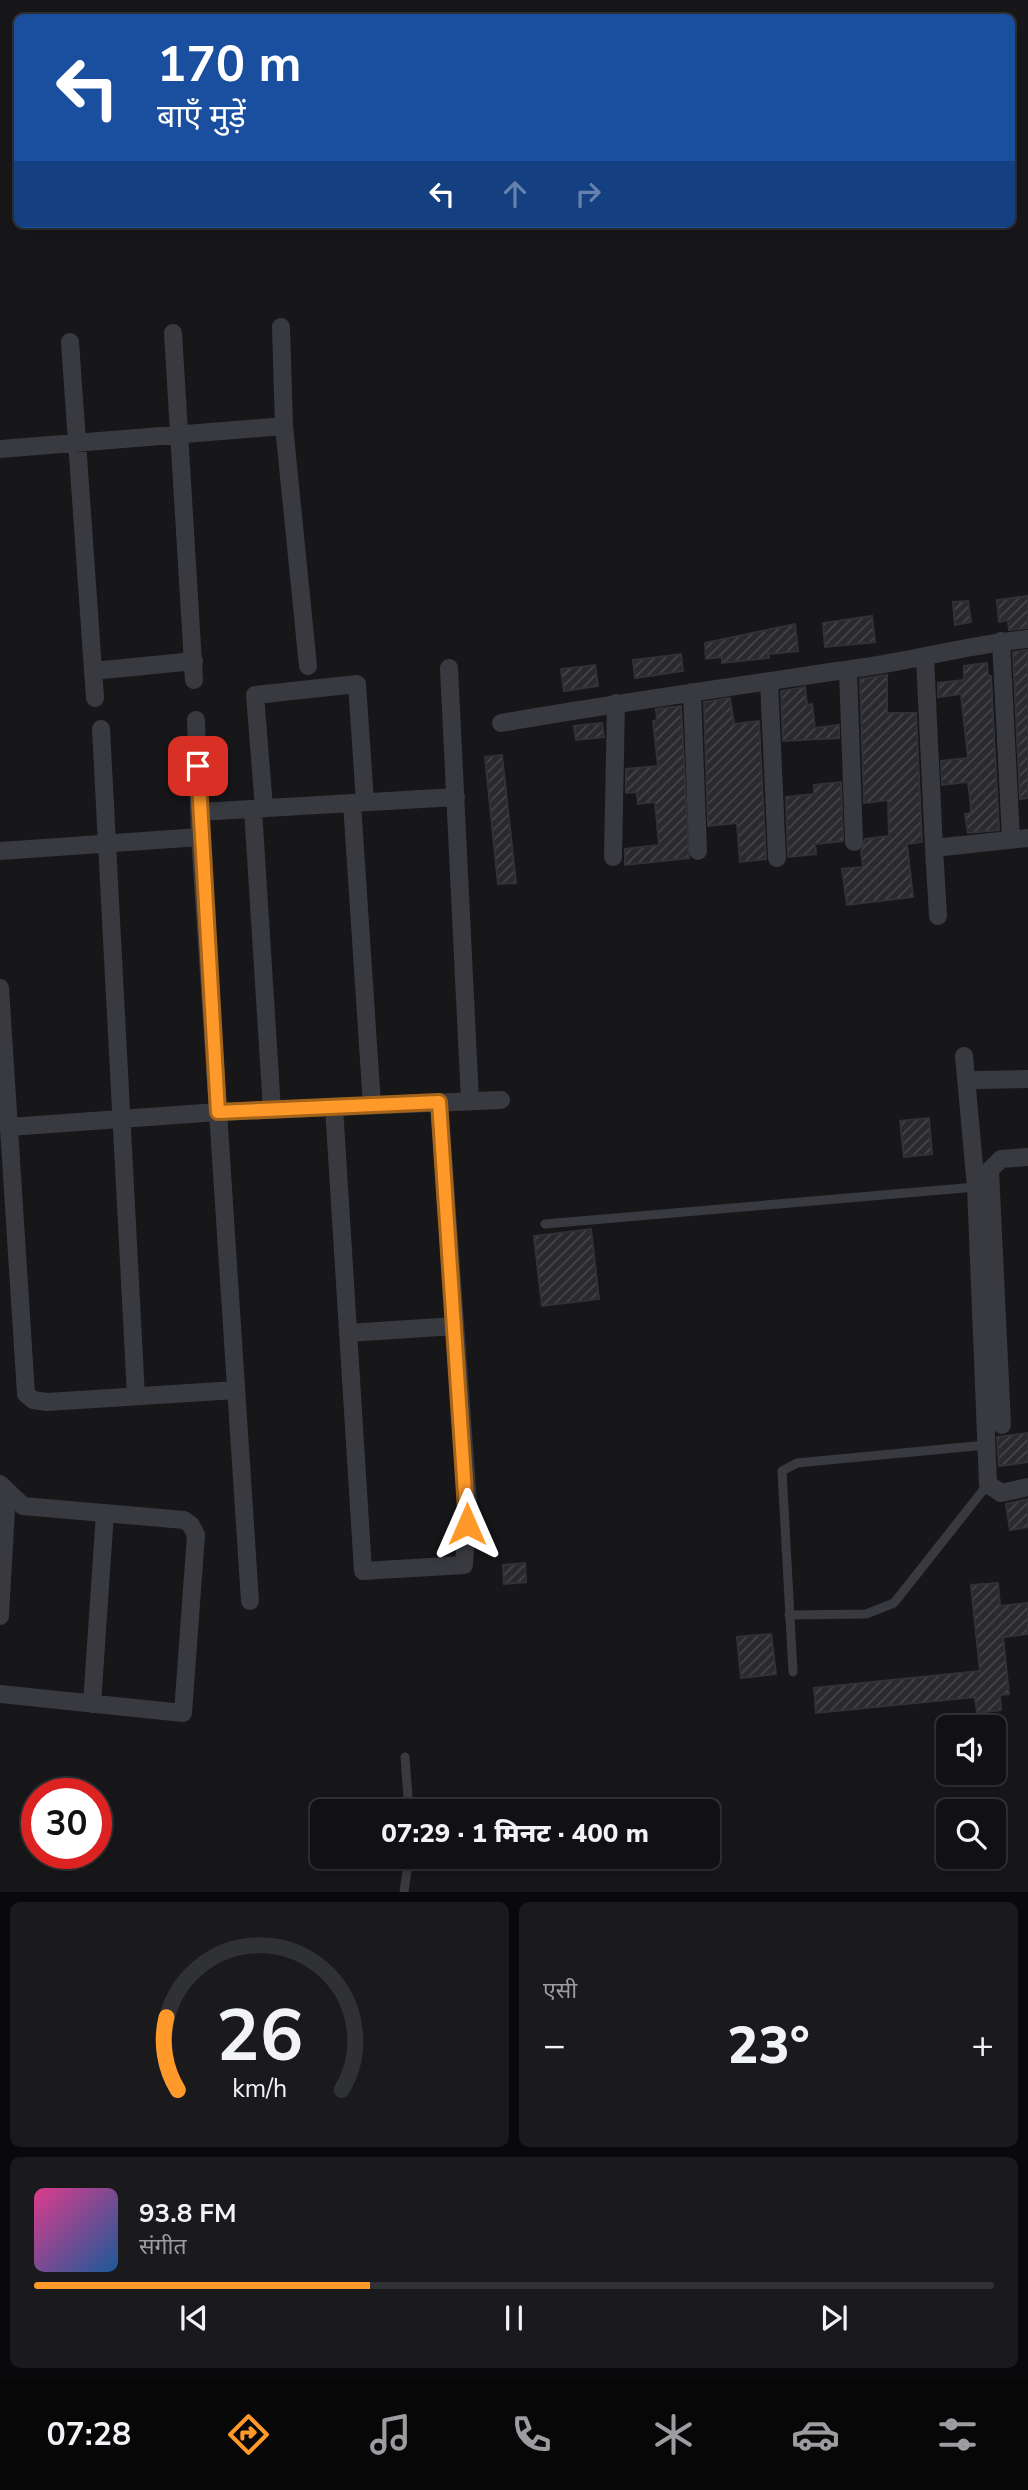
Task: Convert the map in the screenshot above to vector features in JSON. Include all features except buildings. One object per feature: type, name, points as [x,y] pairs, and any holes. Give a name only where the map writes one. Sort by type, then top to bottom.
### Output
[{"type":"street","points":[[281,327],[284,426],[308,667]]},
{"type":"street","points":[[173,333],[194,680]]},
{"type":"street","points":[[71,342],[95,698]]},
{"type":"street","points":[[0,449],[284,426]]},
{"type":"street","points":[[501,723],[616,702],[848,670],[925,658],[1001,641],[1028,639]]},
{"type":"street","points":[[934,848],[1019,839],[1001,641]]},
{"type":"street","points":[[925,658],[938,916]]},
{"type":"street","points":[[93,671],[194,661]]},
{"type":"street","points":[[449,668],[470,1101]]},
{"type":"street","points":[[848,670],[854,842]]},
{"type":"street","points":[[769,681],[777,858]]},
{"type":"street","points":[[272,1110],[255,695],[357,684],[359,802],[372,1105]]},
{"type":"street","points":[[692,692],[698,851]]},
{"type":"street","points":[[612,857],[616,702]]},
{"type":"street","points":[[196,720],[200,837],[250,1601]]},
{"type":"street","points":[[101,729],[136,1396]]},
{"type":"street","points":[[199,812],[457,797]]},
{"type":"street","points":[[0,851],[200,837]]},
{"type":"street","points":[[0,988],[9,1127],[8,1272],[26,1394],[33,1400],[47,1402],[236,1390]]},
{"type":"street","points":[[964,1056],[976,1187],[988,1484],[1001,1493],[1028,1487]]},
{"type":"street","points":[[977,1080],[1028,1079]]},
{"type":"street","points":[[9,1127],[218,1112],[501,1100]]},
{"type":"street","points":[[334,1107],[363,1571],[464,1565],[468,1503],[439,1102]]},
{"type":"street","points":[[1002,1425],[990,1170],[1001,1159],[1028,1157]]},
{"type":"street","points":[[348,1333],[455,1326]]},
{"type":"street","points":[[0,1694],[183,1713],[196,1535],[191,1525],[184,1520],[23,1506],[4,1488]]},
{"type":"street","points":[[0,1616],[4,1488]]},
{"type":"street","points":[[92,1704],[105,1513]]},
{"type":"lane","points":[[545,1224],[976,1187]]},
{"type":"lane","points":[[793,1672],[782,1472],[797,1463],[986,1446]]},
{"type":"lane","points":[[789,1615],[866,1614],[894,1604],[988,1484]]},
{"type":"lane","points":[[405,1757],[408,1799]]},
{"type":"lane","points":[[404,1892],[407,1869]]},
{"type":"route","points":[[198,766],[200,837],[218,1112],[439,1102],[468,1503],[467,1524]]}]
